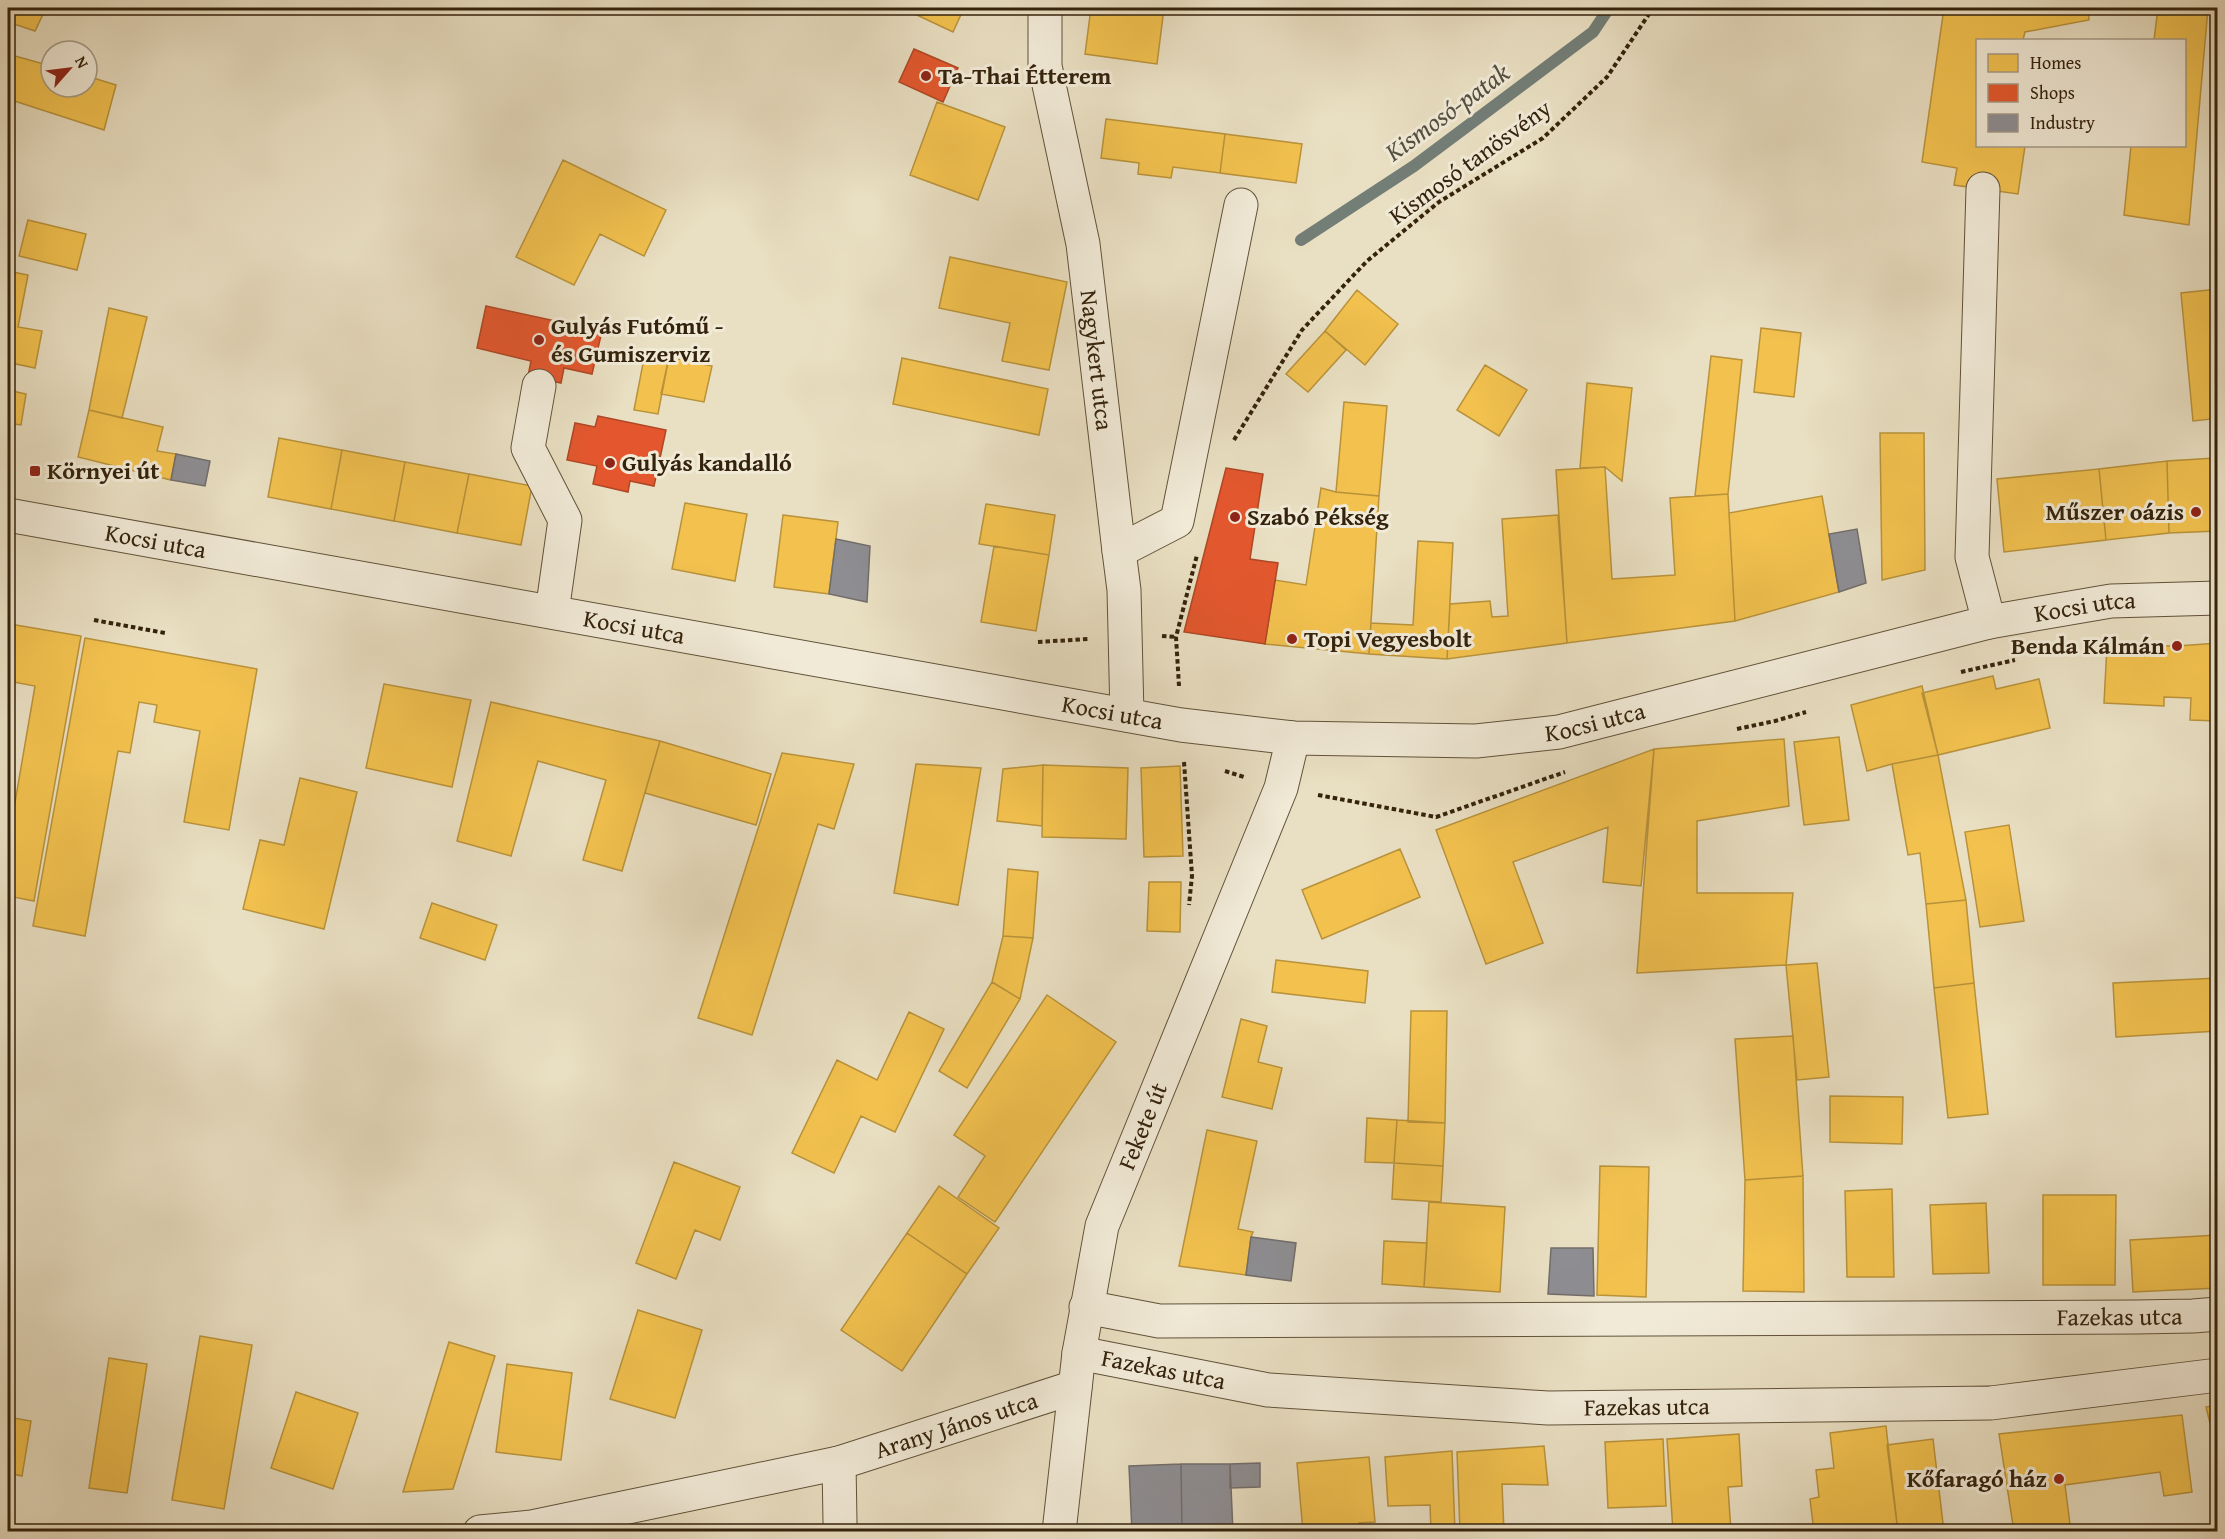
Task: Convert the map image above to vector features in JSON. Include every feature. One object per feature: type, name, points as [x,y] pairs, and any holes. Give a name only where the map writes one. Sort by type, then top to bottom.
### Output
[{"type":"street","name":"Nagykert utca","points":[[1045,8],[1045,66],[1083,244],[1124,590],[1127,715]]},
{"type":"street","points":[[1983,189],[1972,557],[1989,622]]},
{"type":"street","points":[[1119,551],[1177,521],[1241,205]]},
{"type":"street","points":[[539,386],[528,448],[565,520],[552,612]]},
{"type":"street","name":"Kocsi utca","points":[[8,515],[1181,725],[1293,738],[1476,741],[1559,732],[1989,622],[2110,601],[2217,598]]},
{"type":"street","name":"Fekete út","points":[[1059,1532],[1079,1353],[1102,1226],[1281,788],[1293,738]]},
{"type":"street","name":"Fazekas utca","points":[[1086,1307],[1159,1321],[2136,1317],[2217,1314]]},
{"type":"street","name":"Fazekas utca","points":[[1079,1353],[1268,1390],[1548,1408],[1991,1404],[2217,1375]]},
{"type":"street","name":"Arany János utca","points":[[480,1532],[532,1527],[839,1463],[1075,1387]]},
{"type":"street","points":[[839,1463],[840,1522]]},
{"type":"path","name":"Kismosó tanösvény","points":[[1228,450],[1302,330],[1367,261],[1439,202],[1543,138],[1607,77],[1653,8]]},
{"type":"path","points":[[94,620],[165,633]]},
{"type":"path","points":[[1184,759],[1192,876],[1189,909]]},
{"type":"building: Homes","points":[[8,8],[46,8],[35,31],[8,22]]},
{"type":"building: Homes","points":[[902,8],[964,8],[953,32]]},
{"type":"building: Homes","points":[[1091,8],[1164,8],[1157,64],[1085,54]]},
{"type":"building: Homes","points":[[1944,8],[2088,8],[2089,20],[2025,32],[2023,39],[1976,39],[1976,147],[2025,147],[2018,194],[1954,185],[1957,168],[1922,162]]},
{"type":"building: Homes","points":[[2158,8],[2208,8],[2189,225],[2124,215],[2131,147],[2186,147],[2186,39],[2154,39]]},
{"type":"building: Homes","points":[[8,54],[39,63],[39,99],[99,99],[99,80],[116,85],[104,130],[8,99]]},
{"type":"building: Homes","points":[[937,102],[1005,127],[978,200],[910,175]]},
{"type":"building: Homes","points":[[1106,119],[1225,134],[1220,173],[1173,167],[1171,178],[1138,174],[1139,163],[1101,158]]},
{"type":"building: Homes","points":[[1225,134],[1302,144],[1296,183],[1220,173]]},
{"type":"building: Homes","points":[[563,160],[666,210],[644,256],[600,234],[574,285],[516,257]]},
{"type":"building: Homes","points":[[28,220],[86,234],[77,270],[19,256]]},
{"type":"building: Homes","points":[[950,257],[1067,282],[1049,370],[1002,361],[1010,323],[939,308]]},
{"type":"building: Homes","points":[[8,271],[28,275],[18,327],[42,331],[35,368],[11,363],[8,383]]},
{"type":"building: Homes","points":[[2218,289],[2218,458],[2215,458],[2211,419],[2193,421],[2181,293]]},
{"type":"building: Homes","points":[[1357,290],[1398,324],[1365,365],[1325,331]]},
{"type":"building: Homes","points":[[109,308],[147,317],[122,418],[89,410]]},
{"type":"building: Homes","points":[[1761,328],[1801,333],[1794,397],[1754,392]]},
{"type":"building: Homes","points":[[1325,331],[1346,350],[1308,392],[1286,374]]},
{"type":"building: Homes","points":[[645,353],[669,357],[658,414],[634,410]]},
{"type":"building: Homes","points":[[1711,356],[1742,360],[1728,494],[1695,496]]},
{"type":"building: Homes","points":[[669,357],[712,366],[704,402],[661,394]]},
{"type":"building: Homes","points":[[902,358],[1048,389],[1039,435],[893,404]]},
{"type":"building: Homes","points":[[1485,365],[1527,390],[1499,436],[1457,410]]},
{"type":"building: Homes","points":[[1587,383],[1632,388],[1622,481],[1605,467],[1580,468]]},
{"type":"building: Homes","points":[[8,390],[26,394],[21,425],[8,423]]},
{"type":"building: Homes","points":[[1344,402],[1387,406],[1379,496],[1336,492]]},
{"type":"building: Homes","points":[[89,410],[163,427],[157,451],[176,454],[171,480],[78,457]]},
{"type":"building: Homes","points":[[1880,433],[1924,433],[1925,570],[1882,580]]},
{"type":"building: Homes","points":[[279,438],[342,450],[331,509],[268,497]]},
{"type":"building: Homes","points":[[342,450],[405,462],[394,521],[331,509]]},
{"type":"building: Homes","points":[[2218,458],[2218,531],[2169,533],[2167,461]]},
{"type":"building: Homes","points":[[2167,461],[2169,533],[2106,540],[2099,469]]},
{"type":"building: Homes","points":[[405,462],[469,474],[457,533],[394,521]]},
{"type":"building: Homes","points":[[1605,467],[1612,579],[1675,575],[1670,498],[1728,494],[1735,621],[1567,643],[1556,470]]},
{"type":"building: Homes","points":[[2099,469],[2106,540],[2004,552],[1997,479]]},
{"type":"building: Homes","points":[[469,474],[532,486],[521,545],[457,533]]},
{"type":"building: Homes","points":[[1321,488],[1336,492],[1379,496],[1369,654],[1265,644],[1275,580],[1306,585]]},
{"type":"building: Homes","points":[[1822,496],[1839,592],[1735,621],[1729,513]]},
{"type":"building: Homes","points":[[685,503],[747,514],[735,581],[672,569]]},
{"type":"building: Homes","points":[[986,504],[1055,515],[1049,555],[979,544]]},
{"type":"building: Homes","points":[[783,515],[838,522],[829,594],[774,587]]},
{"type":"building: Homes","points":[[1558,515],[1567,643],[1447,659],[1450,604],[1490,601],[1492,617],[1508,616],[1502,519]]},
{"type":"building: Homes","points":[[1418,541],[1453,543],[1447,659],[1369,654],[1371,623],[1413,625]]},
{"type":"building: Homes","points":[[994,546],[1049,555],[1036,631],[981,622]]},
{"type":"building: Homes","points":[[10,624],[81,636],[34,901],[8,896],[8,843],[35,686],[8,681]]},
{"type":"building: Homes","points":[[85,638],[257,669],[229,830],[184,822],[200,731],[154,722],[157,705],[139,702],[130,753],[118,751],[85,936],[33,926]]},
{"type":"building: Homes","points":[[2218,643],[2217,721],[2190,720],[2191,698],[2164,697],[2164,706],[2104,703],[2107,645],[2177,646]]},
{"type":"building: Homes","points":[[1993,676],[1996,689],[2039,679],[2050,728],[1938,755],[1922,693]]},
{"type":"building: Homes","points":[[384,684],[471,700],[452,787],[366,768]]},
{"type":"building: Homes","points":[[1922,686],[1938,755],[1867,771],[1851,705]]},
{"type":"building: Homes","points":[[491,702],[660,741],[622,871],[583,860],[606,780],[538,761],[511,856],[457,841]]},
{"type":"building: Homes","points":[[1839,737],[1849,820],[1804,825],[1794,742]]},
{"type":"building: Homes","points":[[1784,739],[1789,806],[1697,821],[1697,893],[1793,893],[1786,965],[1637,973],[1654,749]]},
{"type":"building: Homes","points":[[660,741],[771,774],[756,825],[645,793]]},
{"type":"building: Homes","points":[[1654,749],[1641,886],[1603,882],[1608,827],[1513,862],[1543,943],[1486,964],[1436,830]]},
{"type":"building: Homes","points":[[782,753],[854,764],[834,829],[818,824],[752,1035],[698,1018]]},
{"type":"building: Homes","points":[[1938,755],[1966,900],[1926,904],[1920,853],[1908,855],[1892,764]]},
{"type":"building: Homes","points":[[916,764],[981,768],[958,905],[894,893]]},
{"type":"building: Homes","points":[[1043,765],[1128,768],[1126,839],[1042,837]]},
{"type":"building: Homes","points":[[1043,765],[1042,826],[997,821],[1003,769]]},
{"type":"building: Homes","points":[[1180,766],[1183,856],[1144,857],[1141,768]]},
{"type":"building: Homes","points":[[300,778],[357,792],[324,929],[243,909],[260,840],[284,845]]},
{"type":"building: Homes","points":[[2009,825],[2024,921],[1980,927],[1965,832]]},
{"type":"building: Homes","points":[[1400,849],[1420,897],[1322,939],[1302,890]]},
{"type":"building: Homes","points":[[1008,869],[1038,872],[1033,938],[1003,936]]},
{"type":"building: Homes","points":[[1149,882],[1181,882],[1180,932],[1147,931]]},
{"type":"building: Homes","points":[[1966,900],[1974,983],[1934,988],[1926,904]]},
{"type":"building: Homes","points":[[432,903],[497,925],[485,960],[420,938]]},
{"type":"building: Homes","points":[[1003,936],[1033,938],[1020,999],[992,982]]},
{"type":"building: Homes","points":[[1276,960],[1368,971],[1365,1003],[1272,992]]},
{"type":"building: Homes","points":[[1817,963],[1829,1077],[1797,1080],[1786,965]]},
{"type":"building: Homes","points":[[2218,978],[2218,1031],[2116,1037],[2113,983]]},
{"type":"building: Homes","points":[[992,982],[1020,999],[967,1088],[939,1071]]},
{"type":"building: Homes","points":[[1974,983],[1988,1114],[1948,1118],[1934,988]]},
{"type":"building: Homes","points":[[1047,995],[1116,1042],[995,1222],[958,1197],[985,1156],[954,1135]]},
{"type":"building: Homes","points":[[1411,1011],[1447,1011],[1445,1123],[1408,1122]]},
{"type":"building: Homes","points":[[909,1012],[944,1029],[895,1132],[861,1116],[834,1173],[792,1153],[837,1060],[877,1080]]},
{"type":"building: Homes","points":[[1241,1019],[1267,1026],[1258,1062],[1282,1068],[1272,1109],[1222,1097]]},
{"type":"building: Homes","points":[[1793,1036],[1803,1176],[1745,1180],[1735,1039]]},
{"type":"building: Homes","points":[[1830,1096],[1903,1097],[1902,1144],[1830,1142]]},
{"type":"building: Homes","points":[[1367,1118],[1397,1120],[1394,1163],[1365,1162]]},
{"type":"building: Homes","points":[[1397,1120],[1445,1123],[1443,1166],[1394,1163]]},
{"type":"building: Homes","points":[[1207,1130],[1257,1141],[1238,1229],[1253,1232],[1246,1275],[1179,1266]]},
{"type":"building: Homes","points":[[674,1162],[740,1187],[720,1240],[695,1230],[676,1279],[636,1263]]},
{"type":"building: Homes","points":[[1394,1163],[1443,1166],[1441,1202],[1392,1199]]},
{"type":"building: Homes","points":[[1600,1166],[1649,1167],[1646,1297],[1597,1295]]},
{"type":"building: Homes","points":[[1803,1176],[1804,1292],[1743,1291],[1745,1180]]},
{"type":"building: Homes","points":[[939,1186],[999,1228],[967,1274],[907,1233]]},
{"type":"building: Homes","points":[[1892,1189],[1894,1277],[1847,1277],[1845,1191]]},
{"type":"building: Homes","points":[[2043,1195],[2116,1195],[2115,1285],[2043,1285]]},
{"type":"building: Homes","points":[[1429,1202],[1505,1207],[1500,1292],[1424,1287]]},
{"type":"building: Homes","points":[[1986,1203],[1989,1273],[1933,1274],[1930,1205]]},
{"type":"building: Homes","points":[[907,1233],[967,1274],[902,1371],[841,1330]]},
{"type":"building: Homes","points":[[2218,1235],[2218,1288],[2133,1292],[2130,1240]]},
{"type":"building: Homes","points":[[1384,1241],[1427,1243],[1424,1287],[1382,1284]]},
{"type":"building: Homes","points":[[638,1310],[702,1330],[675,1418],[610,1399]]},
{"type":"building: Homes","points":[[200,1336],[252,1345],[224,1509],[172,1500]]},
{"type":"building: Homes","points":[[449,1342],[495,1356],[453,1489],[403,1492]]},
{"type":"building: Homes","points":[[109,1358],[147,1364],[127,1493],[89,1488]]},
{"type":"building: Homes","points":[[507,1364],[572,1373],[561,1460],[496,1452]]},
{"type":"building: Homes","points":[[296,1392],[358,1413],[333,1489],[271,1468]]},
{"type":"building: Homes","points":[[2218,1405],[2218,1455],[2206,1407]]},
{"type":"building: Homes","name":"Kőfaragó ház","points":[[2182,1415],[2192,1492],[2164,1496],[2160,1472],[2065,1485],[2071,1532],[2014,1532],[1999,1434]]},
{"type":"building: Homes","points":[[8,1417],[31,1421],[22,1476],[8,1473]]},
{"type":"building: Homes","points":[[1886,1426],[1898,1532],[1814,1532],[1810,1499],[1819,1497],[1816,1470],[1834,1468],[1830,1433]]},
{"type":"building: Homes","points":[[1739,1434],[1742,1486],[1728,1487],[1731,1532],[1673,1532],[1667,1439]]},
{"type":"building: Homes","points":[[1663,1439],[1666,1506],[1608,1508],[1605,1442]]},
{"type":"building: Homes","points":[[1933,1439],[1944,1532],[1898,1532],[1887,1445]]},
{"type":"building: Homes","points":[[1544,1446],[1548,1485],[1502,1484],[1504,1532],[1460,1532],[1457,1452]]},
{"type":"building: Homes","points":[[1452,1451],[1455,1532],[1431,1532],[1430,1505],[1388,1506],[1385,1457]]},
{"type":"building: Homes","points":[[1369,1457],[1375,1522],[1359,1523],[1360,1532],[1303,1532],[1297,1463]]},
{"type":"building: Homes","points":[[2214,1526],[2215,1532],[2173,1532]]},
{"type":"building: Shops","points":[[914,49],[958,68],[943,102],[899,82]]},
{"type":"building: Shops","name":"Gulyás Futómű - és Gumiszerviz","points":[[486,306],[602,331],[592,374],[564,368],[561,383],[528,376],[531,361],[477,348]]},
{"type":"building: Shops","points":[[598,416],[666,430],[654,486],[630,481],[628,492],[593,484],[597,466],[567,460],[575,423],[595,427]]},
{"type":"building: Shops","name":"Szabó Pékség","points":[[1226,468],[1263,474],[1250,559],[1278,563],[1265,644],[1184,632]]},
{"type":"building: Industry","points":[[176,454],[210,461],[205,486],[171,480]]},
{"type":"building: Industry","points":[[1857,529],[1866,583],[1839,592],[1829,534]]},
{"type":"building: Industry","points":[[836,539],[870,546],[867,602],[829,594]]},
{"type":"building: Industry","points":[[1251,1237],[1296,1243],[1291,1281],[1246,1275]]},
{"type":"building: Industry","points":[[1551,1248],[1593,1248],[1594,1296],[1548,1294]]},
{"type":"building: Industry","points":[[1260,1463],[1260,1487],[1230,1488],[1230,1464]]},
{"type":"building: Industry","points":[[1181,1464],[1182,1532],[1132,1532],[1129,1466]]},
{"type":"building: Industry","points":[[1181,1464],[1230,1464],[1233,1532],[1182,1532]]},
{"type":"waterway","name":"Kismosó-patak","points":[[1301,240],[1414,166],[1593,32],[1609,8]]},
{"type":"place","name":"Ta-Thai Étterem","points":[[926,76]]},
{"type":"place","name":"Gulyás Futómű - és Gumiszerviz","points":[[539,340]]},
{"type":"place","name":"Gulyás kandalló","points":[[610,463]]},
{"type":"place","name":"Környei út","points":[[35,471]]},
{"type":"place","name":"Műszer oázis","points":[[2196,512]]},
{"type":"place","name":"Szabó Pékség","points":[[1235,517]]},
{"type":"place","name":"Topi Vegyesbolt","points":[[1292,639]]},
{"type":"place","name":"Benda Kálmán","points":[[2177,646]]},
{"type":"place","name":"Kőfaragó ház","points":[[2059,1479]]}]
